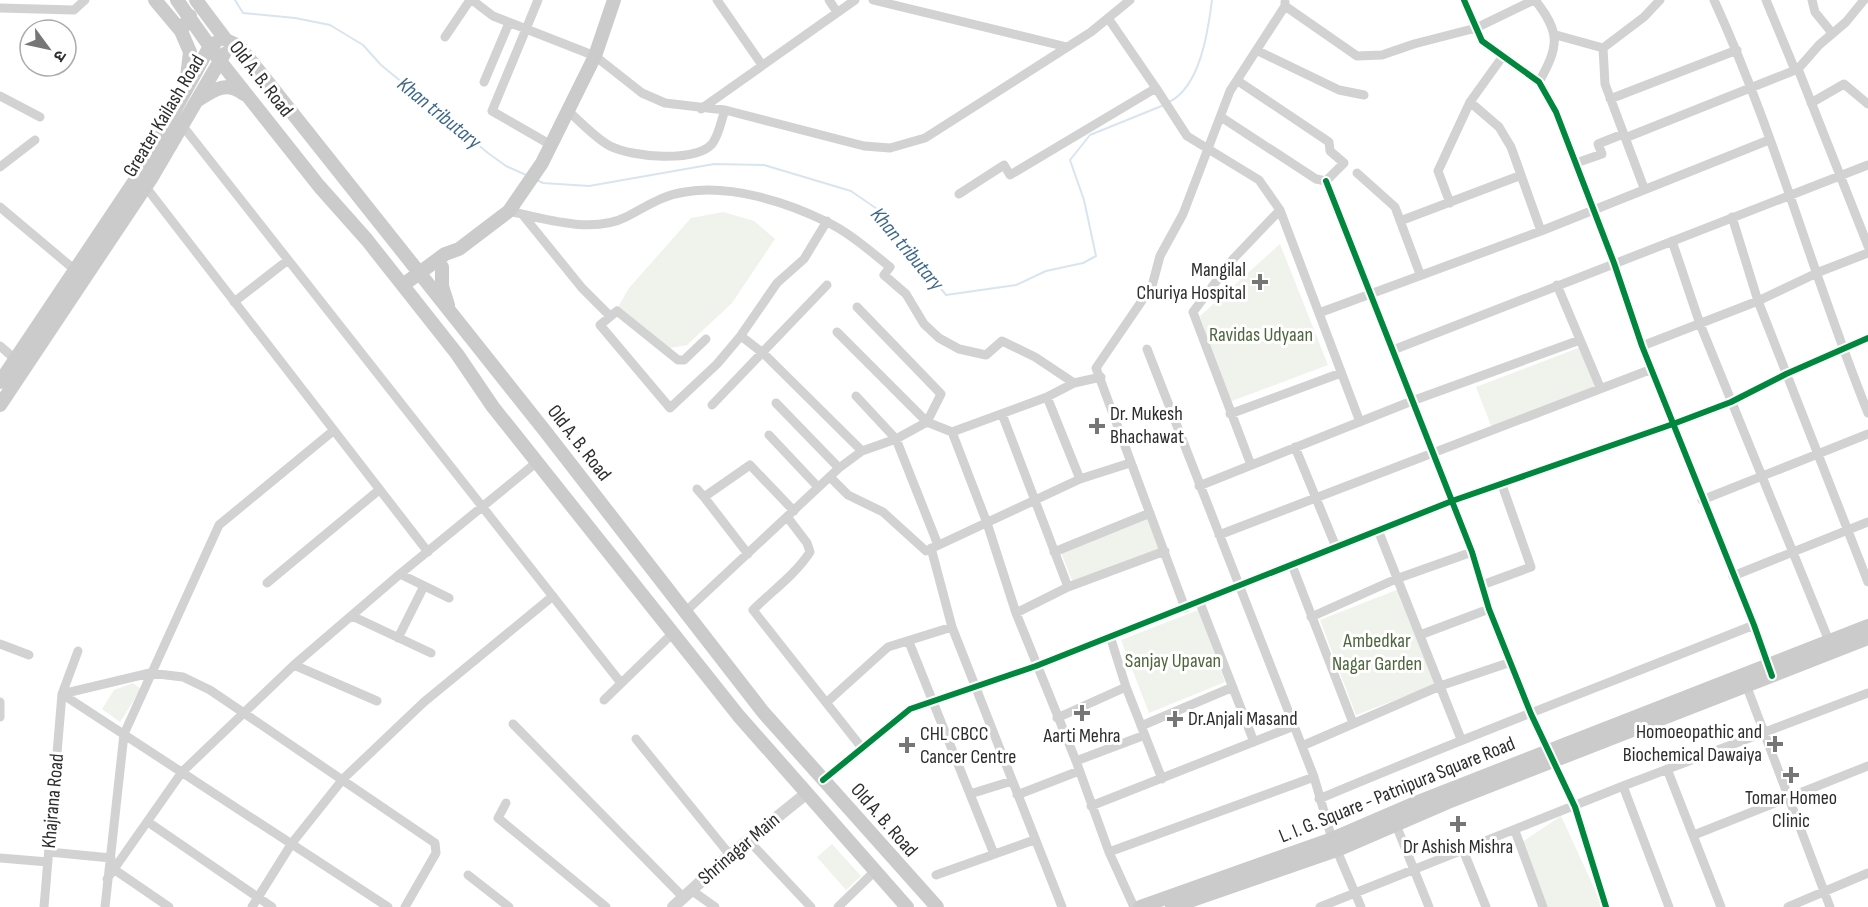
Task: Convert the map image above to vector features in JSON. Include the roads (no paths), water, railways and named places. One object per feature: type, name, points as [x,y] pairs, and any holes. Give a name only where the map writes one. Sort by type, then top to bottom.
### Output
[{"type":"main road","points":[[155,0],[181,31],[190,52],[186,90]]},
{"type":"main road","name":"Old A. B. Road","points":[[177,0],[220,61],[319,186],[393,273],[457,354],[537,462],[738,715],[907,907]]},
{"type":"main road","name":"Old A. B. Road","points":[[196,0],[374,216],[763,712],[937,906]]},
{"type":"main road","points":[[405,289],[459,249],[515,213],[595,56],[614,0]]},
{"type":"main road","points":[[181,31],[190,16]]},
{"type":"main road","name":"Greater Kailash Road","points":[[0,382],[142,170],[210,46],[232,43]]},
{"type":"main road","name":"Greater Kailash Road","points":[[0,405],[145,186],[232,43]]},
{"type":"main road","points":[[196,102],[221,86],[236,88],[253,101]]},
{"type":"main road","points":[[374,216],[385,222],[420,261],[438,264]]},
{"type":"main road","points":[[438,264],[443,293],[453,317]]},
{"type":"main road","name":"L. I. G. Square - Patnipura Square Road","points":[[1770,671],[1868,626]]},
{"type":"main road","name":"L. I. G. Square - Patnipura Square Road","points":[[1140,907],[1396,825],[1550,757],[1745,680],[1868,638]]},
{"type":"main road","name":"L. I. G. Square - Patnipura Square Road","points":[[1172,907],[1335,844],[1418,802],[1550,757]]},
{"type":"street","points":[[0,8],[74,10],[85,0]]},
{"type":"street","points":[[444,37],[471,0],[493,16],[595,56],[642,93],[665,102],[701,109],[725,110],[864,146],[890,148],[925,138],[1067,47],[1130,0]]},
{"type":"street","points":[[538,0],[492,111],[551,145]]},
{"type":"street","points":[[717,0],[762,66]]},
{"type":"street","points":[[829,0],[837,12]]},
{"type":"street","points":[[701,109],[855,0]]},
{"type":"street","points":[[873,0],[1067,47]]},
{"type":"street","points":[[1464,0],[1482,41],[1539,82],[1556,112],[1614,263],[1642,346],[1754,625],[1770,671]]},
{"type":"street","points":[[1603,48],[1644,17],[1660,0]]},
{"type":"street","points":[[1714,0],[1737,50],[1818,272],[1842,348],[1868,413]]},
{"type":"street","points":[[1766,0],[1811,103],[1868,246]]},
{"type":"street","points":[[1812,0],[1815,12],[1832,33]]},
{"type":"street","points":[[1576,163],[1602,154],[1598,144],[1796,69],[1846,22],[1864,0]]},
{"type":"street","points":[[1185,609],[1096,368],[1152,285],[1160,256],[1183,214],[1230,92],[1258,51],[1285,3],[1357,56],[1382,55],[1476,28],[1529,1],[1550,18],[1556,35],[1550,61],[1539,82]]},
{"type":"street","points":[[1108,18],[1187,136],[1259,180],[1280,210],[1360,422]]},
{"type":"street","points":[[484,82],[509,23]]},
{"type":"street","points":[[1556,35],[1603,48]]},
{"type":"street","points":[[1603,48],[1605,84],[1644,188]]},
{"type":"street","points":[[1610,99],[1737,50]]},
{"type":"street","points":[[1258,51],[1339,90],[1364,94]]},
{"type":"street","points":[[1450,203],[1438,171],[1470,102],[1503,56]]},
{"type":"street","points":[[1238,81],[1329,142],[1330,151],[1344,163],[1326,181]]},
{"type":"street","points":[[1811,103],[1844,84],[1868,104]]},
{"type":"street","points":[[959,194],[1004,165],[1010,175],[1158,91]]},
{"type":"street","points":[[0,96],[40,117]]},
{"type":"street","points":[[1470,102],[1499,127],[1511,147],[1519,176],[1541,231]]},
{"type":"street","points":[[568,111],[608,145],[624,153],[639,156],[686,155],[705,150],[717,135],[725,110]]},
{"type":"street","points":[[1221,117],[1316,179],[1326,181]]},
{"type":"street","points":[[182,126],[621,683]]},
{"type":"street","points":[[0,167],[34,140]]},
{"type":"street","points":[[1319,313],[1541,231],[1769,140]]},
{"type":"street","points":[[1393,350],[1868,165]]},
{"type":"street","points":[[1357,173],[1395,207],[1420,274]]},
{"type":"street","points":[[1400,221],[1519,176]]},
{"type":"street","points":[[1326,181],[1472,552],[1489,609],[1550,757],[1575,807],[1606,907]]},
{"type":"street","points":[[145,186],[428,552]]},
{"type":"street","points":[[515,213],[584,224],[612,223],[647,204],[685,192],[714,190],[756,197],[827,222],[850,235],[890,267],[884,275],[906,294],[924,324],[939,338],[959,349],[986,355],[1002,341],[1035,357],[1074,382]]},
{"type":"street","points":[[0,207],[75,270]]},
{"type":"street","points":[[1251,465],[1193,312],[1234,258],[1280,210]]},
{"type":"street","points":[[515,213],[610,316]]},
{"type":"street","points":[[1732,217],[1758,301],[1868,582]]},
{"type":"street","points":[[706,339],[684,360],[678,360],[617,311],[600,325],[670,408],[717,364],[741,336],[777,283],[804,259],[827,222]]},
{"type":"street","points":[[1672,241],[1700,324],[1829,642]]},
{"type":"street","points":[[1642,346],[1758,301],[1818,272],[1868,253]]},
{"type":"street","points":[[234,302],[288,260]]},
{"type":"street","points":[[393,273],[393,281],[441,343],[457,354]]},
{"type":"street","points":[[712,405],[764,354],[827,285]]},
{"type":"street","points":[[1557,285],[1600,387]]},
{"type":"street","points":[[685,612],[839,468],[862,451],[896,439],[927,422],[941,394],[857,307]]},
{"type":"street","points":[[837,332],[927,422],[952,432],[1047,397],[1074,382],[1101,377]]},
{"type":"street","points":[[741,336],[764,354],[862,451]]},
{"type":"street","points":[[823,780],[910,709],[1036,666],[1185,609],[1452,501],[1731,402],[1786,374],[1868,338]]},
{"type":"street","points":[[1199,486],[1412,401],[1580,340]]},
{"type":"street","points":[[0,346],[15,359]]},
{"type":"street","points":[[1147,349],[1314,777],[1319,799],[1335,844],[1361,907]]},
{"type":"street","points":[[1220,536],[1600,387],[1652,369]]},
{"type":"street","points":[[1230,414],[1341,373]]},
{"type":"street","points":[[856,396],[896,439],[935,547],[952,627],[1062,907]]},
{"type":"street","points":[[1047,397],[1080,479]]},
{"type":"street","points":[[776,403],[839,468]]},
{"type":"street","points":[[1002,414],[1068,587]]},
{"type":"street","points":[[105,907],[108,860],[123,734],[219,525],[333,431]]},
{"type":"street","points":[[952,432],[987,523],[1036,666],[1109,852],[1134,907]]},
{"type":"street","points":[[1702,500],[1868,434]]},
{"type":"street","points":[[769,435],[818,487]]},
{"type":"street","points":[[1295,447],[1336,547]]},
{"type":"street","points":[[107,879],[116,870],[182,772],[294,665],[400,574],[537,462]]},
{"type":"street","points":[[830,477],[848,495],[883,512],[926,551],[1080,479],[1130,463]]},
{"type":"street","points":[[748,554],[700,493],[750,465],[791,515],[810,552],[799,569],[780,583],[753,610],[862,748]]},
{"type":"street","points":[[1482,585],[1531,567],[1502,485]]},
{"type":"street","points":[[267,584],[380,490]]},
{"type":"street","points":[[1054,552],[1150,513]]},
{"type":"street","points":[[1733,576],[1868,522]]},
{"type":"street","points":[[1378,530],[1461,739]]},
{"type":"street","points":[[1016,613],[1068,587],[1165,551]]},
{"type":"street","points":[[1311,617],[1396,579],[1472,552]]},
{"type":"street","points":[[1292,565],[1353,723]]},
{"type":"street","points":[[400,574],[449,598]]},
{"type":"street","points":[[398,638],[424,586]]},
{"type":"street","points":[[252,907],[292,843],[343,779],[424,702],[553,596]]},
{"type":"street","points":[[1200,603],[1254,742]]},
{"type":"street","points":[[1420,635],[1489,609]]},
{"type":"street","points":[[351,616],[431,653]]},
{"type":"street","points":[[1319,799],[1461,739],[1532,714],[1754,625]]},
{"type":"street","points":[[827,702],[888,647],[952,627]]},
{"type":"street","points":[[604,700],[673,633]]},
{"type":"street","points":[[1110,636],[1126,687],[1162,779]]},
{"type":"street","points":[[909,642],[994,854]]},
{"type":"street","points":[[0,644],[29,655]]},
{"type":"street","name":"Khajrana Road","points":[[44,907],[62,694],[78,651]]},
{"type":"street","points":[[1302,746],[1440,686],[1511,662]]},
{"type":"street","points":[[294,665],[377,701]]},
{"type":"street","points":[[62,694],[150,673],[183,677],[210,690],[435,843],[436,853],[405,907]]},
{"type":"street","points":[[1745,680],[1830,907]]},
{"type":"street","points":[[1057,718],[1126,687]]},
{"type":"street","points":[[1017,795],[1233,687]]},
{"type":"street","points":[[1320,907],[1623,786],[1868,693]]},
{"type":"street","points":[[62,694],[388,907]]},
{"type":"street","points":[[0,702],[0,717]]},
{"type":"street","points":[[513,723],[687,893],[716,907]]},
{"type":"street","points":[[1091,806],[1294,726]]},
{"type":"street","points":[[636,739],[730,855]]},
{"type":"street","points":[[1694,835],[1868,766]]},
{"type":"street","points":[[1667,769],[1721,907]]},
{"type":"street","points":[[1109,852],[1314,777]]},
{"type":"street","points":[[970,794],[1012,781]]},
{"type":"street","points":[[1623,786],[1668,905],[1658,907]]},
{"type":"street","name":"Shrinagar Main","points":[[673,907],[730,855],[807,793]]},
{"type":"street","points":[[506,803],[498,818],[606,907]]},
{"type":"street","points":[[148,822],[272,907]]},
{"type":"street","points":[[1396,825],[1429,907]]},
{"type":"street","points":[[1515,831],[1543,907]]},
{"type":"street","points":[[936,875],[1034,840]]},
{"type":"street","points":[[749,841],[811,907]]},
{"type":"street","points":[[1463,850],[1486,907]]},
{"type":"street","points":[[0,858],[48,857],[108,860],[124,858]]},
{"type":"street","points":[[116,870],[169,907]]},
{"type":"street","points":[[838,907],[875,871]]},
{"type":"street","points":[[1788,907],[1868,873]]},
{"type":"street","points":[[468,875],[509,907]]},
{"type":"waterway","name":"Khan tributary","points":[[235,0],[243,13],[295,18],[330,25],[363,45],[381,65],[488,153],[506,166],[526,175]]},
{"type":"waterway","name":"Khan tributary","points":[[1169,102],[1180,95],[1195,72],[1205,42],[1212,0]]},
{"type":"waterway","name":"Khan tributary","points":[[537,180],[543,183],[589,186],[714,164],[764,165],[851,191],[877,209],[946,295],[1016,285],[1046,271],[1083,263],[1096,256],[1084,200],[1070,160],[1090,135],[1164,105]]},
{"type":"place","name":"Mangilal Churiya Hospital","points":[[1260,282]]},
{"type":"place","name":"Dr. Mukesh Bhachawat","points":[[1097,426]]},
{"type":"place","name":"Aarti Mehra","points":[[1082,713]]},
{"type":"place","name":"Dr.Anjali Masand","points":[[1175,719]]},
{"type":"place","name":"Homoeopathic and Biochemical Dawaiya","points":[[1775,744]]},
{"type":"place","name":"CHL CBCC Cancer Centre","points":[[907,745]]},
{"type":"place","name":"Tomar Homeo Clinic","points":[[1791,775]]},
{"type":"place","name":"Dr Ashish Mishra","points":[[1458,824]]},
{"type":"park label","name":"Ravidas Udyaan","points":[[1261,335]]},
{"type":"park label","name":"Ambedkar Nagar Garden","points":[[1377,652]]},
{"type":"park label","name":"Sanjay Upavan","points":[[1173,661]]}]
